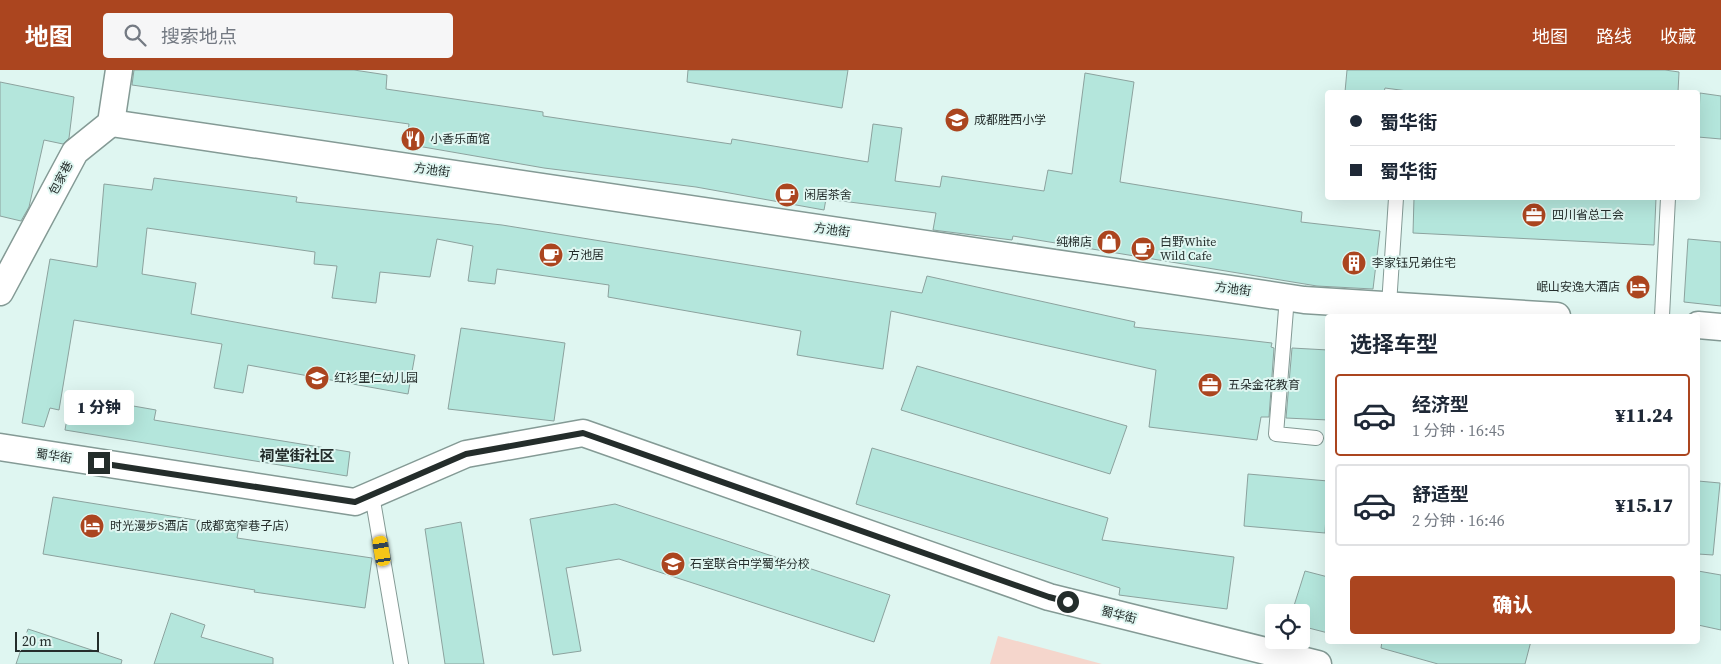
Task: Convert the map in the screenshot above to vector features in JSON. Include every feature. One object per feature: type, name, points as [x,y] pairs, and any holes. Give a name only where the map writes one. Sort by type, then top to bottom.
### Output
[{"type":"street","points":[[110,123],[120,70]]},
{"type":"street","name":"包家巷","points":[[0,292],[75,152],[110,123]]},
{"type":"street","name":"方池街","points":[[110,123],[1287,297],[1389,306],[1523,314]]},
{"type":"street","points":[[1700,325],[1721,327]]},
{"type":"street","name":"蜀华街","points":[[0,447],[355,502],[466,454],[583,433],[1049,597],[1318,664]]},
{"type":"lane","points":[[1389,306],[1396,200]]},
{"type":"lane","points":[[1662,314],[1668,200]]},
{"type":"lane","points":[[1287,297],[1276,434],[1316,438]]},
{"type":"lane","points":[[372,495],[401,664]]},
{"type":"shaded area","points":[[998,636],[1102,664],[990,664]]},
{"type":"building","points":[[134,70],[354,70],[387,75],[386,89],[543,112],[543,116],[731,144],[732,139],[868,162],[873,124],[902,128],[895,181],[940,187],[942,176],[1044,191],[1048,170],[1072,174],[1085,73],[1134,82],[1120,182],[1302,212],[1301,222],[1380,231],[1373,289],[1317,286],[1013,236],[1012,240],[933,230],[936,213],[826,199],[824,210],[696,187],[544,168],[406,144],[409,124],[132,85]]},
{"type":"building","points":[[688,70],[848,70],[842,108],[687,82]]},
{"type":"building","points":[[1347,70],[1665,70],[1679,72],[1678,90],[1400,90],[1385,88],[1384,90],[1345,90]]},
{"type":"building","points":[[0,82],[74,97],[69,138],[63,144],[44,140],[29,207],[21,221],[0,216]]},
{"type":"building","points":[[1700,93],[1721,96],[1721,139],[1700,137]]},
{"type":"building","points":[[154,178],[297,197],[296,202],[502,225],[922,293],[927,276],[1135,322],[1134,327],[1272,343],[1271,347],[1274,348],[1269,417],[1261,417],[1257,440],[1149,427],[1156,370],[891,311],[883,369],[797,355],[801,331],[608,297],[609,285],[497,269],[495,284],[468,281],[473,246],[437,239],[430,277],[380,272],[376,303],[332,298],[337,266],[314,264],[315,252],[147,228],[142,274],[196,283],[191,314],[415,355],[408,394],[248,365],[243,393],[214,388],[222,344],[74,320],[59,410],[50,408],[44,427],[22,423],[50,259],[97,267],[104,184],[152,190]]},
{"type":"building","name":"四川省总工会","points":[[1414,200],[1656,200],[1654,245],[1413,233]]},
{"type":"building","points":[[1688,239],[1721,242],[1721,306],[1684,302]]},
{"type":"building","points":[[461,328],[565,343],[554,421],[448,409]]},
{"type":"building","points":[[1292,348],[1325,350],[1325,420],[1286,418]]},
{"type":"building","points":[[917,366],[1127,426],[1110,474],[901,410]]},
{"type":"building","points":[[71,395],[156,410],[154,420],[350,452],[347,476],[65,430]]},
{"type":"building","points":[[872,448],[1108,518],[1102,540],[1234,557],[1227,609],[1119,595],[1120,588],[856,504]]},
{"type":"building","points":[[1248,474],[1325,481],[1325,533],[1244,526]]},
{"type":"building","points":[[1700,481],[1720,483],[1713,555],[1700,554]]},
{"type":"building","points":[[53,497],[239,527],[237,538],[372,558],[365,608],[254,592],[255,590],[43,554]]},
{"type":"building","points":[[615,504],[890,595],[874,642],[619,559],[566,568],[581,651],[553,655],[530,519]]},
{"type":"building","points":[[461,522],[484,664],[445,664],[425,529]]},
{"type":"building","points":[[1305,571],[1325,576],[1325,632],[1310,628],[1310,604],[1295,604]]},
{"type":"building","points":[[1700,571],[1721,575],[1721,630],[1700,625]]},
{"type":"building","points":[[171,613],[205,625],[201,637],[273,658],[273,664],[154,664]]},
{"type":"building","points":[[28,629],[122,660],[121,664],[16,664]]},
{"type":"building","points":[[1382,644],[1530,644],[1525,664],[1438,664],[1381,648]]},
{"type":"place","name":"成都胜西小学","points":[[957,120]]},
{"type":"place","name":"小香乐面馆","points":[[413,139]]},
{"type":"place","name":"闲居茶舍","points":[[787,195]]},
{"type":"place","name":"四川省总工会","points":[[1534,215]]},
{"type":"place","name":"纯棉店","points":[[1109,242]]},
{"type":"place","name":"白野White Wild Cafe","points":[[1143,249]]},
{"type":"place","name":"方池居","points":[[551,255]]},
{"type":"place","name":"李家钰兄弟住宅","points":[[1354,263]]},
{"type":"place","name":"岷山安逸大酒店","points":[[1638,287]]},
{"type":"place","name":"红衫里仁幼儿园","points":[[317,378]]},
{"type":"place","name":"五朵金花教育","points":[[1210,385]]},
{"type":"place","name":"时光漫步S酒店（成都宽窄巷子店）","points":[[92,526]]},
{"type":"place","name":"石室联合中学蜀华分校","points":[[673,564]]},
{"type":"district","name":"祠堂街社区","points":[[297,456]]},
{"type":"route","points":[[99,463],[355,502],[466,454],[583,433],[1049,597],[1068,602]]}]
